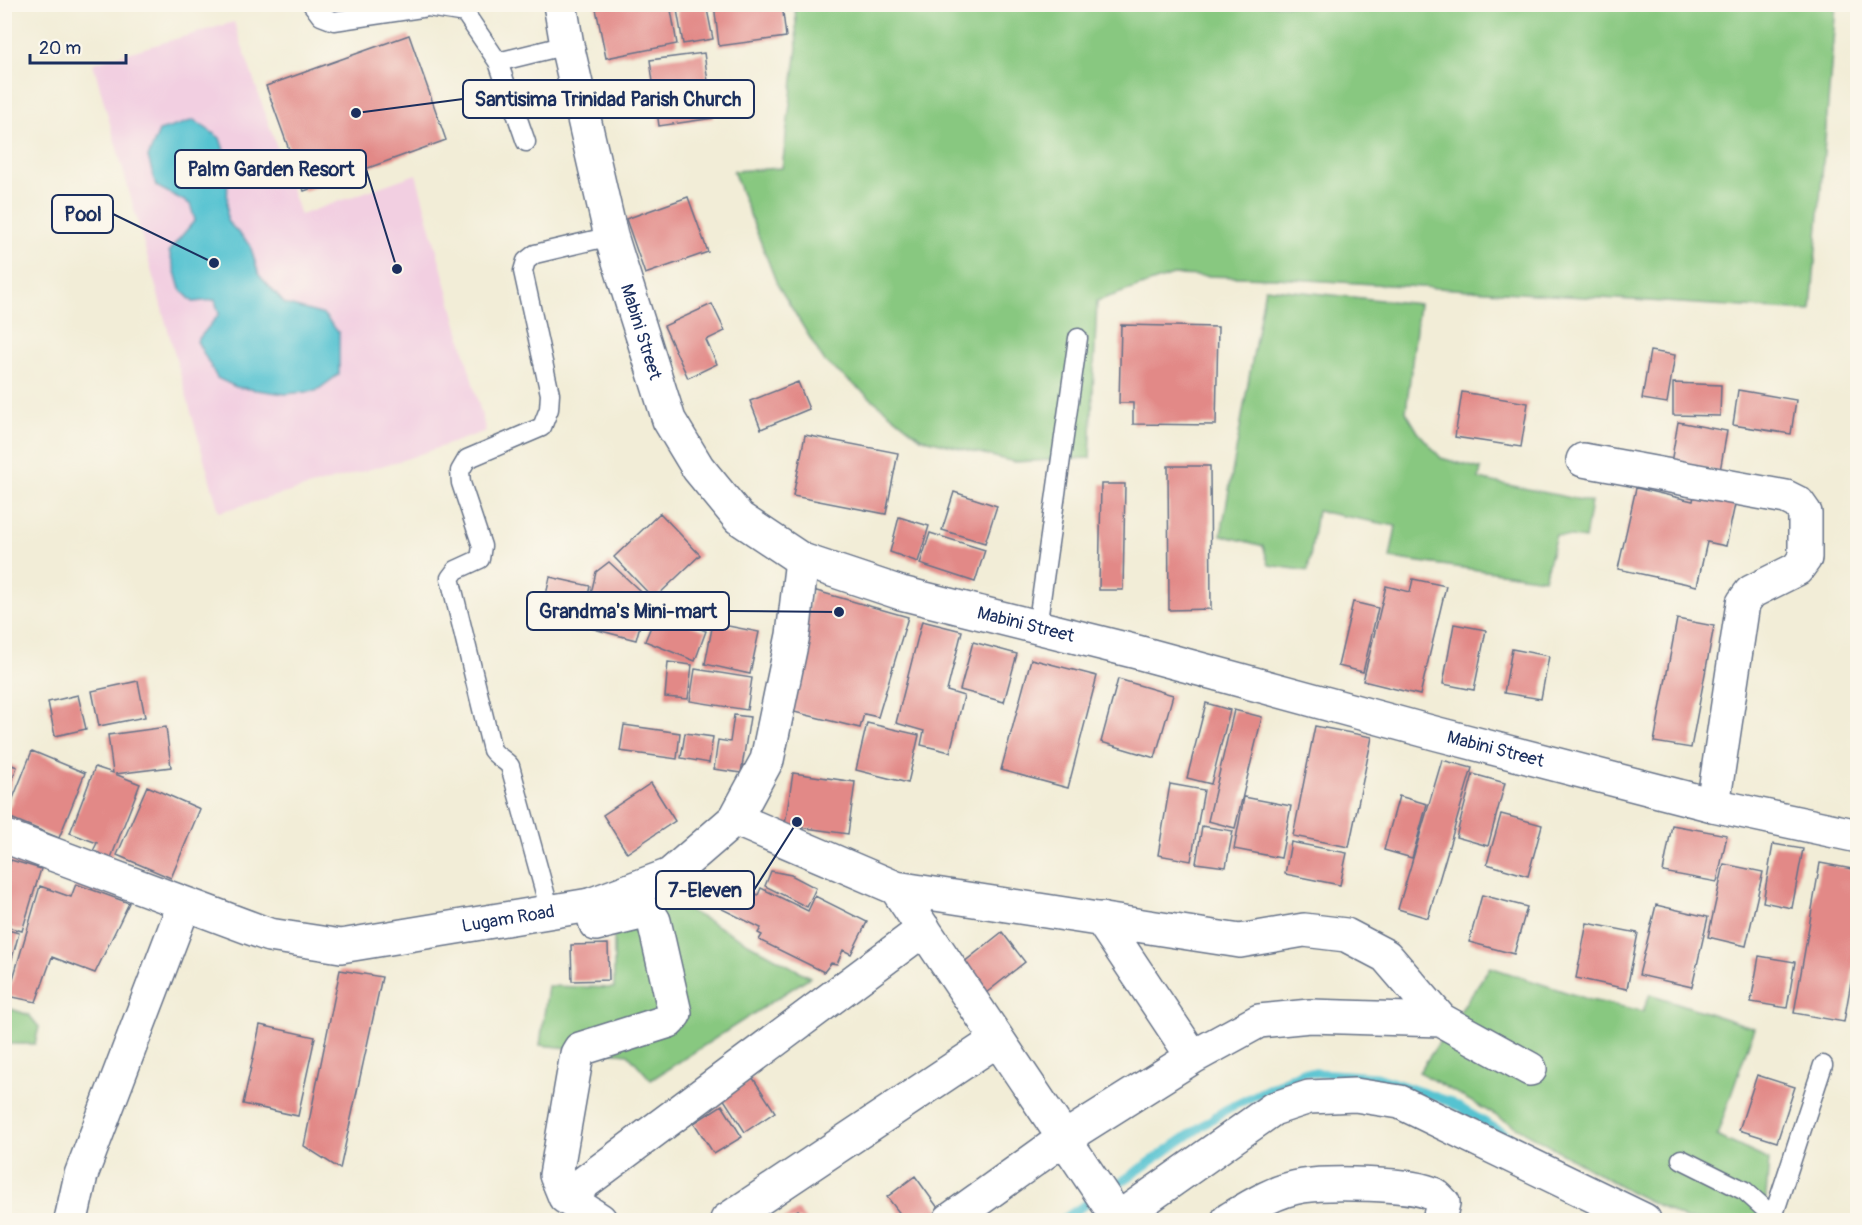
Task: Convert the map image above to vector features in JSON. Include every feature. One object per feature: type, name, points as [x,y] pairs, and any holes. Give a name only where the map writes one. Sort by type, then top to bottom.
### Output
[{"type":"street","name":"Mabini Street","points":[[560,4],[567,45],[611,236],[669,420],[698,468],[739,518],[802,560],[901,593],[1137,652],[1713,805],[1857,836]]},
{"type":"street","points":[[1583,460],[1786,497],[1798,503],[1804,513],[1805,558],[1797,569],[1751,592],[1743,603],[1713,805]]},
{"type":"street","name":"Lugam Road","points":[[4,836],[269,935],[341,946],[590,905],[670,875],[735,819],[767,760],[793,635],[802,560]]},
{"type":"street","points":[[735,819],[896,888],[1240,941],[1304,930],[1346,934],[1386,956],[1441,1020],[1530,1069]]},
{"type":"street","points":[[896,888],[1112,1211],[1273,1109],[1309,1097],[1355,1095],[1400,1102],[1643,1220]]},
{"type":"street","points":[[71,1221],[81,1174],[184,905]]},
{"type":"street","points":[[590,905],[596,924],[645,912],[651,915],[675,1013],[669,1021],[578,1050],[556,1175],[565,1197],[600,1221]]},
{"type":"street","points":[[1101,919],[1193,1057]]},
{"type":"street","points":[[565,1197],[924,929]]},
{"type":"street","points":[[950,1221],[1063,1139],[1193,1057],[1259,1021],[1310,1016],[1441,1020]]},
{"type":"street","points":[[727,1221],[997,1040]]},
{"type":"street","points":[[1228,1221],[1259,1201],[1302,1186],[1347,1184],[1402,1187],[1433,1194],[1443,1203],[1439,1221]]},
{"type":"lane","points":[[312,4],[321,16],[334,21],[428,7],[465,13],[498,62],[526,142]]},
{"type":"lane","points":[[498,62],[567,45]]},
{"type":"lane","points":[[550,911],[510,766],[505,760],[497,757],[492,750],[450,578],[456,570],[480,559],[482,546],[461,483],[460,471],[467,459],[542,427],[549,409],[550,393],[523,271],[526,261],[535,254],[611,236]]},
{"type":"lane","points":[[1037,628],[1078,339]]},
{"type":"lane","points":[[1681,1159],[1745,1191],[1775,1219],[1823,1065]]},
{"type":"shaded area","points":[[234,22],[300,215],[416,174],[486,431],[406,459],[219,512],[93,63]]},
{"type":"green space","points":[[795,5],[1836,5],[1811,311],[1275,278],[1173,275],[1097,301],[1090,458],[1014,462],[921,438],[824,361],[777,284],[733,171],[782,168],[797,48]]},
{"type":"green space","points":[[1265,288],[1419,304],[1406,412],[1418,432],[1441,458],[1481,469],[1479,479],[1591,502],[1585,539],[1556,535],[1544,579],[1390,558],[1396,526],[1317,511],[1308,571],[1269,565],[1263,546],[1221,535]]},
{"type":"green space","points":[[661,895],[810,977],[651,1080],[628,1054],[540,1045],[548,986],[614,988],[614,918]]},
{"type":"green space","points":[[1490,967],[1590,1000],[1643,1011],[1650,994],[1754,1028],[1717,1136],[1769,1160],[1764,1220],[1687,1220],[1631,1192],[1419,1072]]},
{"type":"green space","points":[[5,1007],[29,1015],[39,1027],[35,1044],[5,1044]]},
{"type":"water","points":[[194,120],[220,138],[228,163],[227,221],[250,245],[259,275],[285,304],[324,315],[339,333],[339,374],[316,391],[285,394],[236,387],[217,378],[197,341],[219,314],[215,300],[193,302],[180,289],[169,251],[195,220],[190,204],[156,186],[148,157],[159,131]]},
{"type":"building","points":[[595,4],[670,4],[677,44],[606,58]]},
{"type":"building","points":[[676,4],[706,4],[713,39],[683,44]]},
{"type":"building","points":[[714,4],[782,4],[786,37],[719,46]]},
{"type":"building","points":[[409,35],[446,140],[304,191],[266,86]]},
{"type":"building","points":[[704,53],[713,118],[659,126],[650,60]]},
{"type":"building","points":[[688,197],[708,252],[645,274],[626,219]]},
{"type":"building","points":[[712,304],[725,331],[706,340],[717,364],[688,378],[664,326]]},
{"type":"building","points":[[1121,325],[1218,327],[1216,425],[1133,424],[1133,403],[1119,403]]},
{"type":"building","points":[[1650,351],[1675,355],[1667,403],[1642,399]]},
{"type":"building","points":[[798,382],[809,409],[761,429],[750,401]]},
{"type":"building","points":[[1673,383],[1721,385],[1720,416],[1673,415]]},
{"type":"building","points":[[1738,390],[1796,400],[1791,434],[1733,425]]},
{"type":"building","points":[[1462,392],[1528,403],[1521,447],[1455,437]]},
{"type":"building","points":[[1678,422],[1727,431],[1720,471],[1671,463]]},
{"type":"building","points":[[805,435],[898,453],[886,514],[793,496]]},
{"type":"building","points":[[1168,466],[1210,466],[1211,609],[1169,610]]},
{"type":"building","points":[[1101,484],[1125,484],[1123,590],[1099,590]]},
{"type":"building","points":[[1636,488],[1693,501],[1695,491],[1736,500],[1726,546],[1707,542],[1697,586],[1618,569]]},
{"type":"building","points":[[954,492],[997,506],[985,543],[942,530]]},
{"type":"building","points":[[660,513],[700,555],[654,599],[614,557]]},
{"type":"building","points":[[899,517],[929,526],[918,562],[890,552]]},
{"type":"building","points":[[930,533],[985,550],[975,582],[920,564]]},
{"type":"building","points":[[609,562],[653,603],[647,612],[589,602],[596,572]]},
{"type":"building","points":[[550,577],[590,586],[582,623],[542,613]]},
{"type":"building","points":[[1413,579],[1446,586],[1420,695],[1363,681],[1386,586],[1410,592]]},
{"type":"building","points":[[813,590],[908,617],[878,717],[864,714],[860,728],[786,710]]},
{"type":"building","points":[[1353,602],[1378,608],[1363,672],[1338,666]]},
{"type":"building","points":[[592,605],[642,618],[636,640],[586,627]]},
{"type":"building","points":[[657,612],[706,631],[695,661],[645,641]]},
{"type":"building","points":[[1677,619],[1714,626],[1691,748],[1654,742]]},
{"type":"building","points":[[922,621],[962,631],[947,691],[964,696],[950,752],[921,745],[924,731],[896,723]]},
{"type":"building","points":[[713,623],[759,632],[750,674],[705,664]]},
{"type":"building","points":[[1454,624],[1486,630],[1474,690],[1443,684]]},
{"type":"building","points":[[973,642],[1017,654],[1004,702],[960,690]]},
{"type":"building","points":[[1512,649],[1549,656],[1541,699],[1504,693]]},
{"type":"building","points":[[1031,659],[1097,676],[1068,788],[1001,770]]},
{"type":"building","points":[[668,662],[692,665],[688,699],[665,697]]},
{"type":"building","points":[[695,669],[752,678],[747,710],[690,701]]},
{"type":"building","points":[[1118,679],[1173,695],[1155,758],[1101,742]]},
{"type":"building","points":[[138,681],[145,717],[99,726],[92,691]]},
{"type":"building","points":[[78,695],[86,729],[55,736],[48,702]]},
{"type":"building","points":[[1206,703],[1230,710],[1211,784],[1187,778]]},
{"type":"building","points":[[1234,710],[1262,717],[1235,828],[1208,821]]},
{"type":"building","points":[[734,715],[750,717],[741,773],[714,769],[718,740],[730,742]]},
{"type":"building","points":[[867,723],[919,735],[908,783],[856,770]]},
{"type":"building","points":[[624,725],[680,733],[677,759],[620,751]]},
{"type":"building","points":[[1315,726],[1372,737],[1349,847],[1293,836]]},
{"type":"building","points":[[166,727],[171,767],[115,774],[140,784],[111,858],[93,851],[97,843],[70,833],[95,767],[113,773],[108,735]]},
{"type":"building","points":[[685,733],[713,737],[709,763],[681,758]]},
{"type":"building","points":[[32,751],[85,773],[59,838],[6,816]]},
{"type":"building","points":[[1442,760],[1472,768],[1428,918],[1398,909]]},
{"type":"building","points":[[4,762],[17,767],[5,800],[4,799]]},
{"type":"building","points":[[793,773],[855,782],[848,834],[785,825]]},
{"type":"building","points":[[1473,774],[1505,783],[1488,846],[1456,837]]},
{"type":"building","points":[[651,783],[675,821],[627,853],[603,815]]},
{"type":"building","points":[[1170,784],[1204,790],[1191,861],[1158,855]]},
{"type":"building","points":[[147,786],[200,809],[171,878],[117,855]]},
{"type":"building","points":[[1399,796],[1427,804],[1412,858],[1384,850]]},
{"type":"building","points":[[1244,797],[1291,806],[1281,858],[1234,849]]},
{"type":"building","points":[[1501,814],[1542,825],[1528,876],[1487,864]]},
{"type":"building","points":[[1672,825],[1727,835],[1717,882],[1663,872]]},
{"type":"building","points":[[1202,826],[1233,831],[1226,867],[1196,863]]},
{"type":"building","points":[[1291,842],[1347,853],[1340,885],[1285,874]]},
{"type":"building","points":[[1773,844],[1803,849],[1792,908],[1763,902]]},
{"type":"building","points":[[11,860],[41,869],[22,931],[4,926],[4,882]]},
{"type":"building","points":[[1820,863],[1858,870],[1858,943],[1844,1022],[1794,1013]]},
{"type":"building","points":[[1724,864],[1763,872],[1746,946],[1708,937]]},
{"type":"building","points":[[771,871],[791,875],[816,888],[807,907],[765,886]]},
{"type":"building","points":[[727,880],[758,895],[761,888],[808,911],[815,896],[867,922],[851,954],[843,950],[837,964],[831,963],[824,972],[759,940],[762,935],[758,933],[761,928],[714,905]]},
{"type":"building","points":[[76,884],[129,903],[95,973],[52,957],[36,1002],[8,996],[40,886],[71,897]]},
{"type":"building","points":[[1482,895],[1527,907],[1514,954],[1469,942]]},
{"type":"building","points":[[1656,905],[1708,917],[1692,987],[1639,975]]},
{"type":"building","points":[[1587,923],[1638,933],[1627,989],[1576,978]]},
{"type":"building","points":[[4,929],[19,933],[5,984],[4,984]]},
{"type":"building","points":[[1002,932],[1025,962],[986,993],[963,963]]},
{"type":"building","points":[[608,944],[609,980],[572,981],[571,945]]},
{"type":"building","points":[[1759,956],[1795,962],[1787,1008],[1751,1002]]},
{"type":"building","points":[[340,970],[382,977],[340,1169],[304,1146]]},
{"type":"building","points":[[260,1025],[315,1037],[298,1116],[243,1104]]},
{"type":"building","points":[[1757,1075],[1795,1087],[1777,1142],[1739,1130]]},
{"type":"building","points":[[753,1078],[775,1112],[745,1132],[723,1098]]},
{"type":"building","points":[[722,1105],[742,1137],[714,1154],[694,1123]]},
{"type":"building","points":[[915,1176],[941,1212],[929,1220],[905,1220],[887,1197]]},
{"type":"building","points":[[798,1210],[806,1220],[783,1220]]},
{"type":"waterway","points":[[1061,1220],[1127,1178],[1225,1110],[1303,1072],[1377,1077],[1448,1101],[1517,1141]]},
{"type":"place","name":"Santisima Trinidad Parish Church","points":[[356,113]]},
{"type":"place","name":"Pool","points":[[214,263]]},
{"type":"place","name":"Palm Garden Resort","points":[[397,269]]},
{"type":"place","name":"Grandma's Mini-mart","points":[[839,612]]},
{"type":"place","name":"7-Eleven","points":[[797,822]]}]
